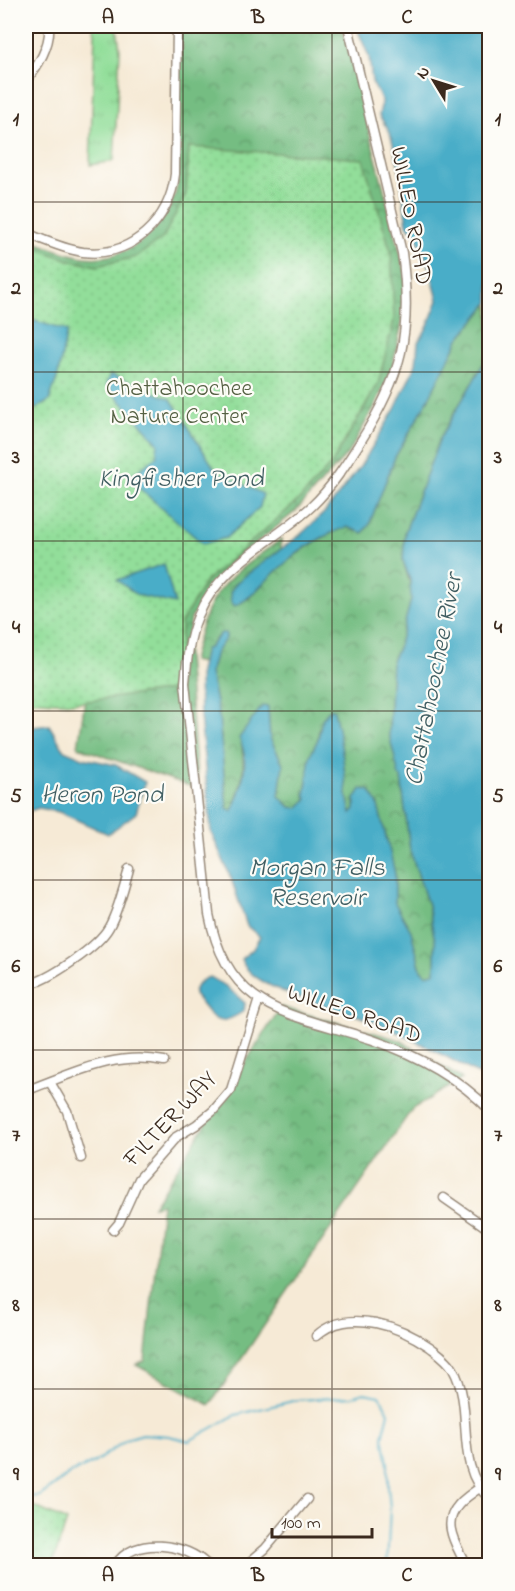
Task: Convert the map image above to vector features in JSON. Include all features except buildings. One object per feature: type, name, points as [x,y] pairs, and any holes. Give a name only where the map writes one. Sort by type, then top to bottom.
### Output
[{"type":"street","points":[[26,80],[45,49],[49,38],[49,26]]},
{"type":"street","points":[[26,233],[70,249],[103,252],[130,243],[157,221],[171,195],[175,174],[177,26]]},
{"type":"street","name":"WILLEO ROAD","points":[[348,26],[402,253],[406,286],[405,337],[398,369],[387,394],[342,470],[323,494],[299,518],[240,562],[211,593],[196,621],[185,683],[212,928],[226,966],[259,999],[278,1010],[373,1040],[424,1061],[466,1088],[489,1110]]},
{"type":"street","points":[[26,985],[51,976],[103,936],[114,918],[129,869]]},
{"type":"street","name":"FILTER WAY","points":[[113,1230],[119,1223],[139,1179],[168,1145],[213,1111],[226,1097],[237,1074],[259,999]]},
{"type":"street","points":[[26,1089],[103,1062],[149,1058],[164,1061]]},
{"type":"street","points":[[50,1082],[67,1111],[81,1158]]},
{"type":"street","points":[[444,1198],[489,1230]]},
{"type":"street","points":[[316,1336],[325,1328],[338,1323],[365,1321],[404,1332],[443,1356],[453,1368],[459,1383],[468,1463],[480,1488],[489,1499]]},
{"type":"street","points":[[466,1566],[453,1536],[450,1519],[461,1502],[489,1481]]},
{"type":"street","points":[[245,1566],[266,1549],[307,1499]]},
{"type":"street","points":[[114,1566],[124,1554],[133,1548],[145,1545],[189,1552],[200,1557],[208,1566]]},
{"type":"green space","points":[[93,26],[117,26],[120,50],[114,161],[90,165],[95,33]]},
{"type":"green space","name":"Chattahoochee Nature Center","points":[[179,26],[342,26],[406,275],[401,328],[392,369],[375,406],[349,452],[296,511],[222,572],[207,590],[191,618],[186,645],[198,789],[78,747],[126,419],[26,422],[26,238],[78,256],[96,258],[129,249],[156,228],[166,214],[178,182],[176,88]]},
{"type":"green space","name":"Chattahoochee Nature Center","points":[[189,147],[363,159],[391,252],[394,320],[378,384],[332,463],[301,498],[206,581],[181,623],[179,689],[72,703],[26,700],[26,245],[72,261],[97,266],[136,257],[163,238],[186,194]]},
{"type":"green space","points":[[489,303],[489,354],[440,438],[405,532],[403,561],[412,590],[411,600],[398,648],[392,661],[389,734],[401,777],[410,850],[428,905],[435,941],[435,972],[427,975],[421,970],[411,932],[395,903],[395,874],[377,802],[355,799],[355,809],[351,814],[333,710],[319,728],[318,739],[310,756],[305,796],[307,799],[298,808],[290,807],[279,796],[283,764],[270,738],[268,708],[241,741],[242,777],[232,811],[227,808],[219,717],[210,673],[216,652],[226,638],[226,634],[216,638],[209,648],[205,649],[202,663],[192,661],[199,633],[215,596],[231,577],[251,561],[281,539],[281,550],[268,561],[247,600],[280,567],[318,540],[347,527],[363,533],[369,525],[395,457],[427,402],[459,339]]},
{"type":"green space","points":[[281,1007],[400,1040],[462,1079],[412,1109],[210,1405],[136,1365],[145,1361],[162,1204],[153,1206]]},
{"type":"green space","points":[[26,1503],[67,1521],[52,1565],[26,1565]]},
{"type":"water","points":[[356,26],[489,26],[489,303],[459,339],[427,402],[395,457],[369,525],[363,533],[347,527],[321,538],[289,560],[254,593],[235,606],[231,602],[230,592],[237,582],[300,535],[326,511],[360,467],[395,409],[416,364],[418,342],[427,328],[438,300],[429,265],[415,234],[407,225],[399,166],[390,133],[379,115],[382,101],[372,82],[369,57]]},
{"type":"water","points":[[26,318],[67,331],[58,375],[49,401],[36,409],[26,405]]},
{"type":"water","name":"Morgan Falls Reservoir","points":[[489,354],[489,1085],[481,1076],[402,1034],[375,1022],[280,990],[249,971],[241,959],[253,949],[260,937],[247,926],[231,878],[211,832],[200,715],[199,676],[205,649],[209,648],[221,633],[226,633],[226,638],[216,652],[210,673],[219,717],[227,808],[232,811],[239,794],[244,766],[243,747],[239,738],[262,706],[268,707],[270,738],[283,764],[279,796],[290,807],[298,808],[307,799],[305,796],[310,756],[318,739],[322,719],[331,708],[334,710],[351,813],[355,809],[355,799],[361,789],[369,790],[377,802],[391,856],[395,874],[395,903],[411,931],[421,970],[427,975],[435,972],[435,941],[428,905],[410,850],[401,777],[389,734],[392,661],[398,648],[411,600],[410,580],[403,561],[405,532],[440,438]]},
{"type":"water","name":"Kingfisher Pond","points":[[110,374],[171,399],[216,471],[263,494],[260,507],[226,538],[203,544],[132,482],[132,475],[156,457],[158,443],[106,385]]},
{"type":"water","points":[[164,564],[175,604],[137,595],[117,580]]},
{"type":"water","name":"Heron Pond","points":[[49,725],[64,750],[83,758],[116,765],[145,782],[136,813],[108,834],[59,812],[39,808],[26,812],[26,728]]},
{"type":"water","points":[[210,977],[226,986],[245,1003],[244,1011],[220,1021],[210,1015],[194,995],[199,983]]},
{"type":"waterway","points":[[26,1497],[40,1496],[71,1473],[95,1462],[129,1438],[143,1434],[169,1436],[189,1441],[235,1415],[297,1400],[351,1397],[364,1393],[380,1396],[389,1413],[383,1437],[388,1464],[390,1508],[387,1566]]},
{"type":"water label","name":"Chattahoochee River","points":[[435,680]]}]
